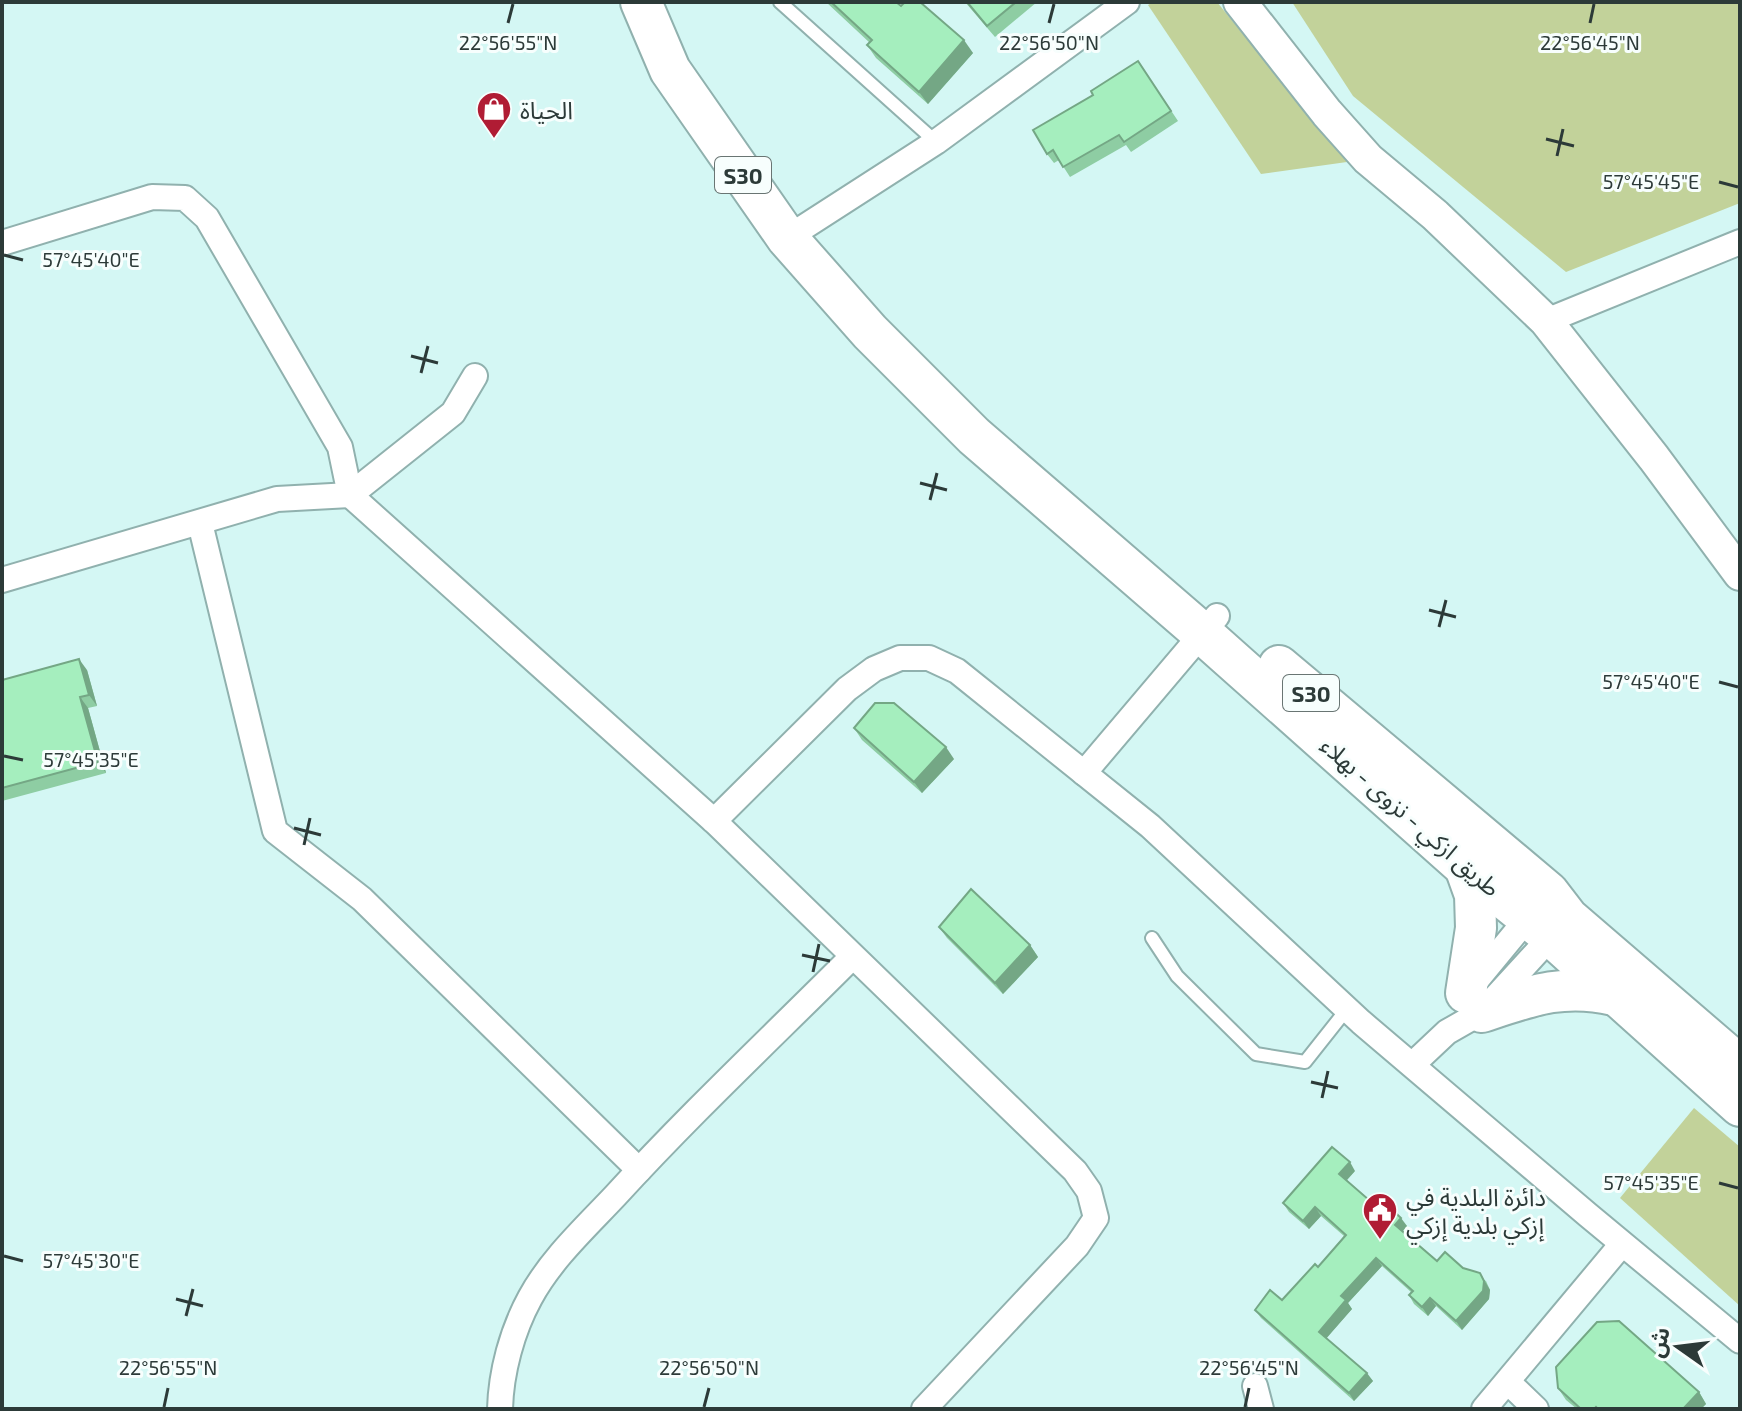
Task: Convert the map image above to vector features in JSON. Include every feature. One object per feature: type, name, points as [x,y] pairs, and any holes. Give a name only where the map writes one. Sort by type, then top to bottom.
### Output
[{"type":"main road","name":"طريق ازكي - نزوى - بهلاء","points":[[641,2],[670,70],[787,238],[870,332],[994,426],[1465,867],[1549,916],[1614,995],[1740,1106]]},
{"type":"main road","name":"طريق ازكي - نزوى - بهلاء","points":[[1210,625],[1549,916],[1740,1066]]},
{"type":"main road","points":[[1465,867],[1475,895],[1474,1002],[1523,998],[1568,989],[1614,995]]},
{"type":"street","points":[[787,238],[936,142],[1127,2]]},
{"type":"street","points":[[1240,2],[1327,113],[1368,159],[1435,215],[1546,321],[1740,574]]},
{"type":"street","points":[[2,243],[152,197],[185,198],[207,218],[340,447],[350,495],[714,821],[1075,1171],[1089,1191],[1096,1218],[1077,1246],[924,1409]]},
{"type":"street","points":[[1546,321],[1740,242]]},
{"type":"street","points":[[2,580],[277,499],[350,495],[453,413],[475,376]]},
{"type":"street","points":[[200,523],[275,831],[362,899],[639,1170]]},
{"type":"street","points":[[1084,773],[1210,625]]},
{"type":"street","points":[[714,821],[847,689],[874,669],[900,658],[929,658],[957,671],[1150,826],[1347,1009],[1740,1341]]},
{"type":"street","points":[[1413,1064],[1447,1032],[1549,916]]},
{"type":"street","points":[[500,1409],[500,1387],[513,1337],[531,1297],[564,1251],[639,1170],[852,957]]},
{"type":"street","points":[[1484,1409],[1622,1244]]},
{"type":"street","points":[[1508,1382],[1536,1409]]},
{"type":"lane","points":[[780,2],[936,142]]},
{"type":"lane","points":[[1152,938],[1177,976],[1256,1054],[1305,1062],[1347,1009]]},
{"type":"green space","points":[[1153,2],[1217,2],[1347,162],[1261,174],[1148,5]]},
{"type":"green space","points":[[1292,2],[1740,2],[1740,203],[1566,272],[1353,96]]},
{"type":"green space","points":[[1694,1108],[1740,1147],[1740,1306],[1620,1198]]},
{"type":"building","points":[[831,2],[896,2],[901,6],[905,2],[920,2],[964,40],[919,92],[867,45],[872,40]]},
{"type":"building","points":[[967,2],[1016,2],[987,26]]},
{"type":"building","points":[[1138,61],[1171,111],[1124,142],[1119,135],[1063,167],[1053,150],[1047,154],[1033,130],[1093,95],[1091,91]]},
{"type":"building","points":[[79,659],[89,695],[80,697],[98,762],[2,788],[2,680]]},
{"type":"building","points":[[875,703],[894,703],[946,747],[914,782],[854,728]]},
{"type":"building","points":[[971,889],[1030,945],[995,983],[939,927]]},
{"type":"building","name":"دائرة البلدية في إزكي بلدية إزكي","points":[[1332,1147],[1350,1162],[1339,1174],[1377,1207],[1383,1201],[1401,1218],[1395,1225],[1437,1261],[1445,1252],[1463,1268],[1480,1273],[1484,1281],[1483,1291],[1456,1321],[1430,1298],[1422,1307],[1409,1295],[1413,1291],[1376,1258],[1341,1296],[1346,1300],[1319,1332],[1367,1373],[1349,1393],[1255,1310],[1270,1290],[1282,1300],[1315,1264],[1318,1267],[1346,1235],[1315,1207],[1303,1221],[1283,1203]]},
{"type":"building","points":[[1619,1321],[1699,1392],[1683,1409],[1581,1409],[1558,1388],[1556,1367],[1597,1322]]},
{"type":"place","name":"الحياة","points":[[494,140]]},
{"type":"place","name":"دائرة البلدية في إزكي بلدية إزكي","points":[[1380,1241]]}]
